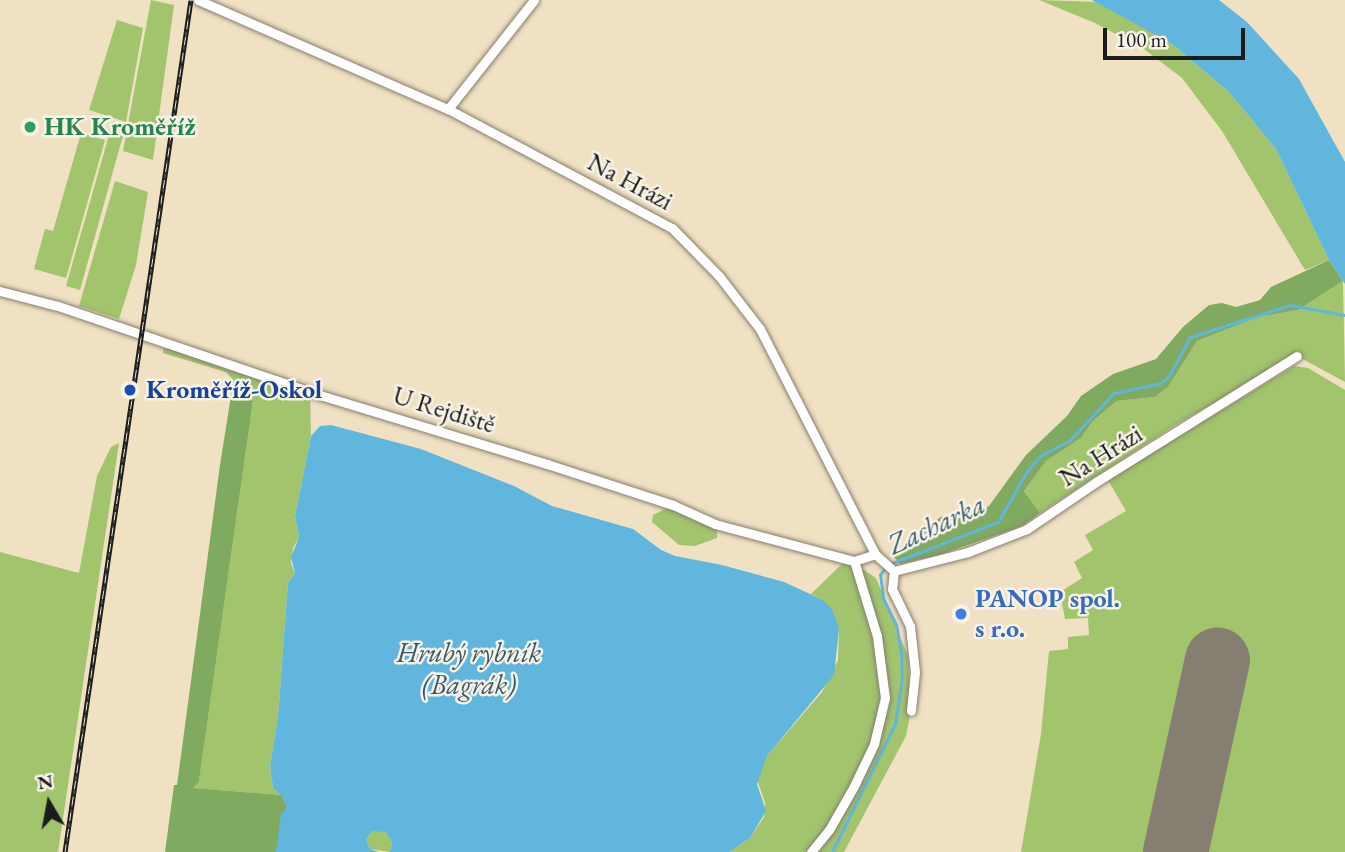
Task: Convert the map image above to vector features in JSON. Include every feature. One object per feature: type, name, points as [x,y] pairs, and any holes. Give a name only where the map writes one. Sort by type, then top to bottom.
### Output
[{"type":"street","name":"Na Hrázi","points":[[198,0],[448,109],[672,228],[719,276],[760,329],[879,557],[893,570],[968,552],[1027,529],[1096,482],[1297,356]]},
{"type":"street","points":[[448,109],[534,0]]},
{"type":"street","name":"U Rejdiště","points":[[0,290],[58,306],[310,392],[673,505],[715,524],[854,561]]},
{"type":"street","points":[[811,852],[829,830],[859,776],[874,744],[885,698],[883,666],[854,561],[879,557]]},
{"type":"street","points":[[893,570],[892,589],[910,626],[915,672],[911,711]]},
{"type":"green space","points":[[151,0],[174,5],[153,160],[123,151]]},
{"type":"green space","points":[[1039,0],[1098,2],[1172,44],[1229,92],[1276,149],[1329,260],[1305,270],[1222,131],[1182,78],[1144,49],[1095,23]]},
{"type":"green space","points":[[117,20],[143,28],[126,122],[89,110]]},
{"type":"green space","points":[[111,128],[124,132],[80,290],[66,286]]},
{"type":"green space","points":[[81,133],[105,140],[66,278],[34,269],[45,229],[53,231]]},
{"type":"green space","points":[[115,181],[148,192],[136,265],[119,319],[79,306]]},
{"type":"green space","points":[[1329,260],[1343,281],[1298,310],[1258,317],[1197,341],[1168,387],[1155,397],[1117,401],[1093,421],[1081,438],[1046,461],[1024,491],[1040,513],[1022,526],[942,554],[900,564],[892,555],[942,516],[950,519],[968,516],[989,506],[1026,455],[1067,416],[1081,396],[1113,374],[1156,359],[1183,327],[1209,305],[1222,303],[1236,307],[1260,300],[1271,287]]},
{"type":"green space","points":[[1343,281],[1345,382],[1297,356],[1175,425],[1040,513],[1024,491],[1046,461],[1081,438],[1093,421],[1117,401],[1155,397],[1168,387],[1197,341],[1258,317],[1298,310]]},
{"type":"green space","points":[[179,348],[310,392],[311,436],[295,516],[299,537],[293,548],[291,563],[295,573],[288,583],[278,717],[270,766],[273,788],[282,795],[192,788],[199,780],[253,401],[241,393],[231,396],[233,380],[226,372],[163,353],[163,349]]},
{"type":"green space","points":[[1294,366],[1308,368],[1345,390],[1345,852],[1199,852],[1241,662],[1198,653],[1153,852],[1021,852],[1041,734],[1049,651],[1068,649],[1068,637],[1089,635],[1088,618],[1065,619],[1060,592],[1082,578],[1074,562],[1093,550],[1085,535],[1126,511],[1108,480]]},
{"type":"green space","points":[[241,393],[253,401],[199,781],[193,788],[282,795],[287,807],[276,852],[165,852],[174,785],[177,785],[231,396]]},
{"type":"green space","points":[[119,443],[58,852],[0,852],[0,552],[79,573],[97,476],[111,447]]},
{"type":"green space","points":[[673,505],[717,529],[717,538],[695,546],[679,545],[652,522],[653,515]]},
{"type":"green space","points":[[847,559],[876,578],[908,656],[911,711],[906,736],[844,852],[729,852],[750,838],[764,817],[765,803],[757,779],[767,756],[822,692],[838,660],[839,629],[823,600],[811,594]]},
{"type":"green space","points":[[373,831],[386,831],[392,842],[390,852],[370,849],[366,839]]},
{"type":"water","points":[[1092,0],[1219,0],[1247,22],[1299,79],[1345,162],[1345,284],[1329,260],[1276,149],[1229,92],[1172,44]]},
{"type":"water","name":"Hrubý rybník (Bagrák)","points":[[331,425],[421,449],[514,486],[552,506],[633,529],[661,550],[675,556],[722,565],[784,582],[823,600],[832,609],[839,629],[834,675],[767,756],[757,784],[766,811],[750,838],[729,852],[390,852],[392,842],[386,832],[373,831],[366,839],[370,849],[379,852],[276,852],[281,814],[287,807],[282,796],[273,788],[270,766],[278,717],[288,583],[295,573],[291,557],[299,537],[295,516],[311,436],[320,426]]},
{"type":"waterway","name":"Zacharka","points":[[890,564],[998,522],[1027,471],[1040,456],[1070,440],[1114,393],[1161,383],[1169,376],[1190,337],[1290,305],[1345,315]]},
{"type":"waterway","name":"Zacharka","points":[[832,852],[895,724],[902,679],[901,652],[896,625],[883,598],[880,575],[885,568]]},
{"type":"runway","points":[[1175,852],[1217,660]]},
{"type":"railway","points":[[65,852],[191,0]]},
{"type":"place","name":"HK Kroměříž","points":[[30,127]]},
{"type":"place","name":"Kroměříž-Oskol","points":[[130,390]]},
{"type":"place","name":"PANOP spol. s r.o.","points":[[961,614]]}]
